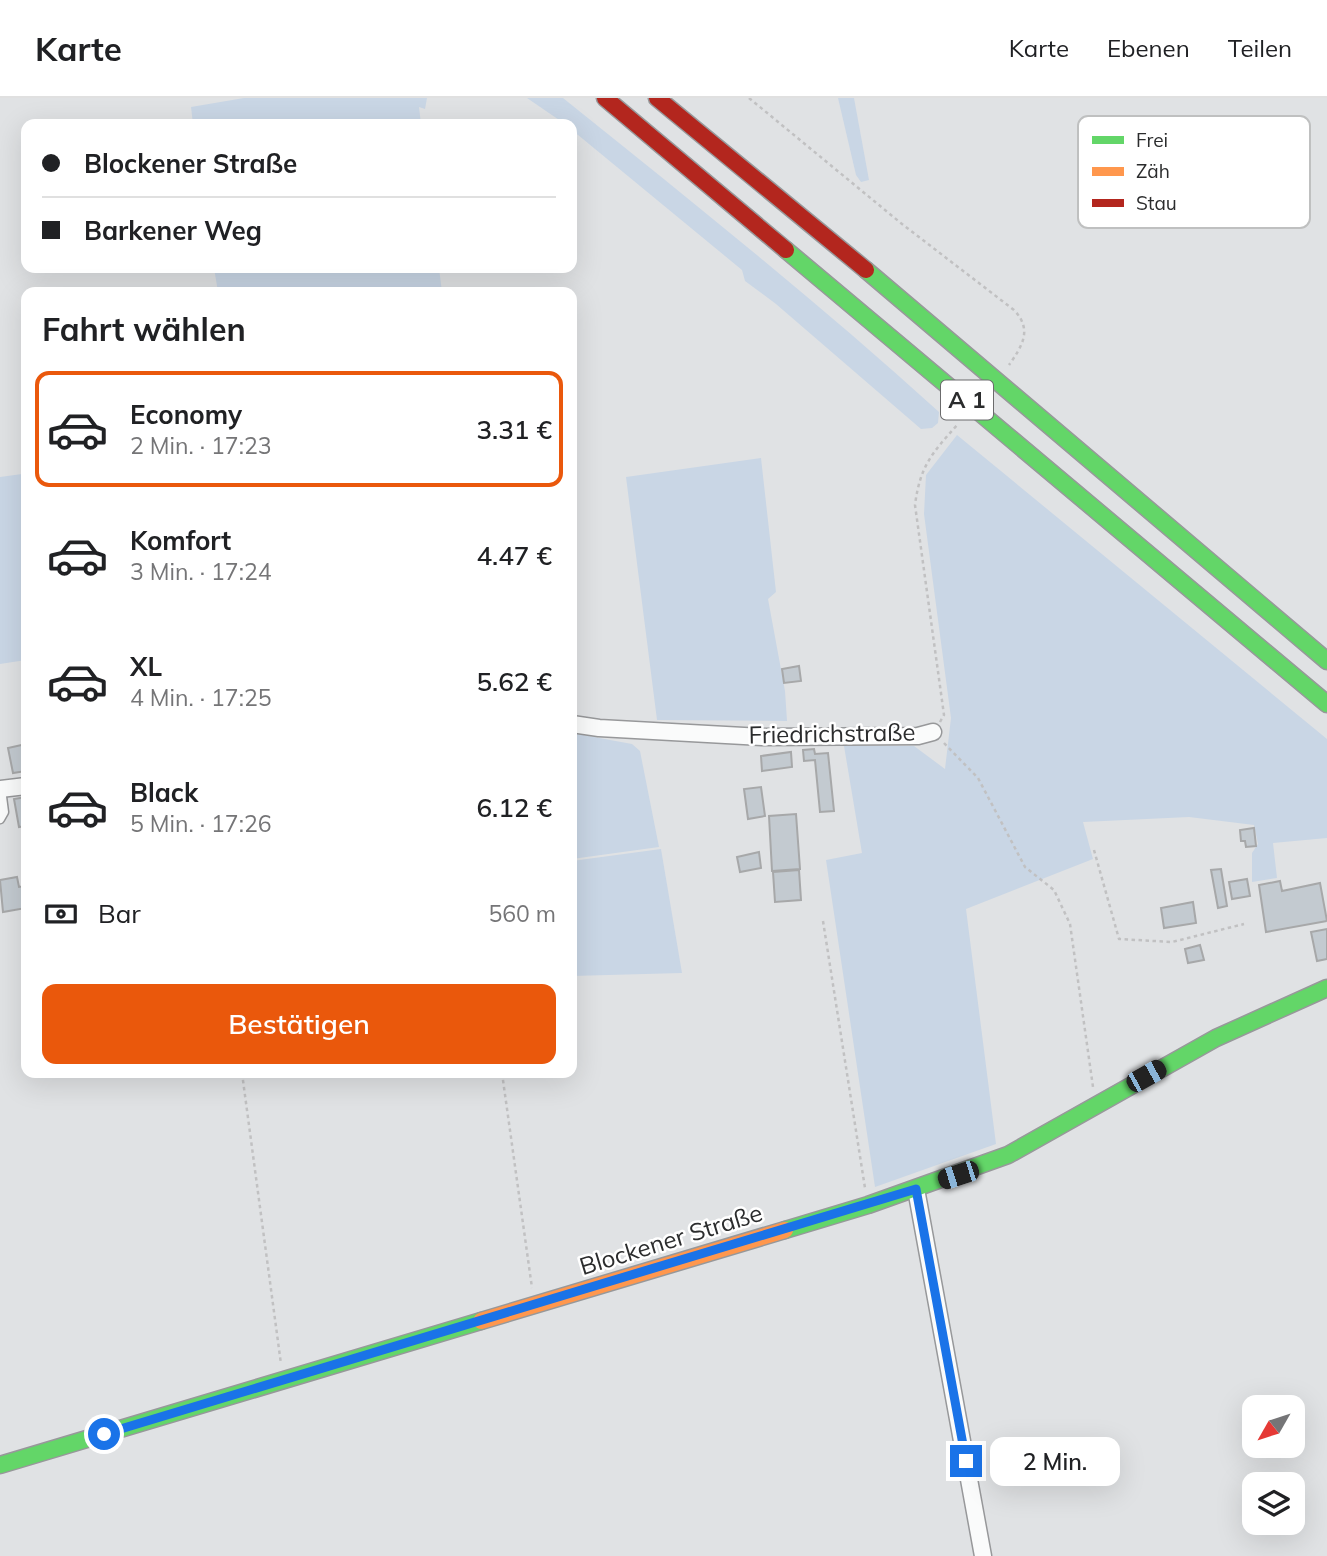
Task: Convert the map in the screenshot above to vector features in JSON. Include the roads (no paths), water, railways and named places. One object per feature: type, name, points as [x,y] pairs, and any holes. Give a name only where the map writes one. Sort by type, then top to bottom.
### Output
[{"type":"main road","name":"A 1","points":[[605,98],[1327,704]]},
{"type":"main road","name":"A 1","points":[[657,98],[844,251],[1327,661]]},
{"type":"main road","name":"Blockener Straße","points":[[0,1465],[916,1189],[1008,1155],[1216,1038],[1327,988]]},
{"type":"street","name":"Friedrichstraße","points":[[577,725],[762,737],[918,736],[933,732]]},
{"type":"street","points":[[0,789],[21,787]]},
{"type":"street","points":[[916,1189],[983,1556]]},
{"type":"lane","points":[[0,789],[4,812],[0,819]]}]
